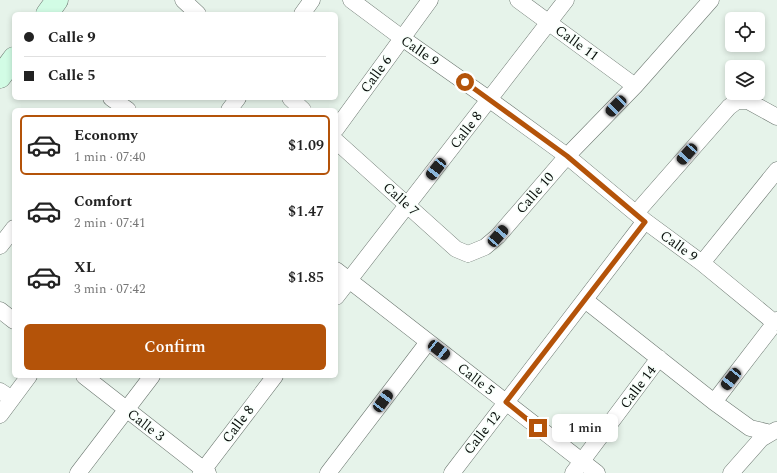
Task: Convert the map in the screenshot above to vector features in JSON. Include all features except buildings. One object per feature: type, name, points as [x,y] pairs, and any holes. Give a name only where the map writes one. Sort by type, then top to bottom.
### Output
[{"type":"street","points":[[48,12],[57,0]]},
{"type":"street","points":[[183,0],[196,12]]},
{"type":"street","points":[[303,12],[312,0]]},
{"type":"street","name":"Calle 9","points":[[351,0],[567,156],[640,217],[702,262],[776,321]]},
{"type":"street","name":"Calle 6","points":[[338,126],[430,0]]},
{"type":"street","name":"Calle 11","points":[[518,0],[635,86]]},
{"type":"street","name":"Calle 8","points":[[338,294],[566,0]]},
{"type":"street","name":"Calle 10","points":[[468,254],[486,247],[498,236],[567,156],[635,86],[711,0]]},
{"type":"street","points":[[292,100],[301,108]]},
{"type":"street","name":"Calle 12","points":[[452,473],[585,300],[640,217],[729,108],[737,101],[748,102],[777,117]]},
{"type":"street","points":[[111,103],[123,108]]},
{"type":"street","name":"Calle 7","points":[[338,143],[456,249],[468,254]]},
{"type":"street","points":[[702,262],[777,170]]},
{"type":"street","points":[[0,246],[12,231]]},
{"type":"street","name":"Calle 5","points":[[338,272],[506,402],[578,467],[597,473]]},
{"type":"street","points":[[585,300],[714,402],[750,428],[774,431]]},
{"type":"street","points":[[0,310],[12,319]]},
{"type":"street","points":[[714,402],[776,321]]},
{"type":"street","points":[[328,473],[428,342]]},
{"type":"street","name":"Calle 14","points":[[578,467],[659,358]]},
{"type":"street","points":[[0,415],[6,395],[27,378]]},
{"type":"street","name":"Calle 3","points":[[87,378],[204,472]]},
{"type":"street","points":[[78,473],[150,378]]},
{"type":"street","name":"Calle 8","points":[[204,472],[274,378]]},
{"type":"street","points":[[731,473],[761,439],[774,431]]},
{"type":"route","points":[[465,82],[567,156],[645,222],[506,402],[538,428]]}]
